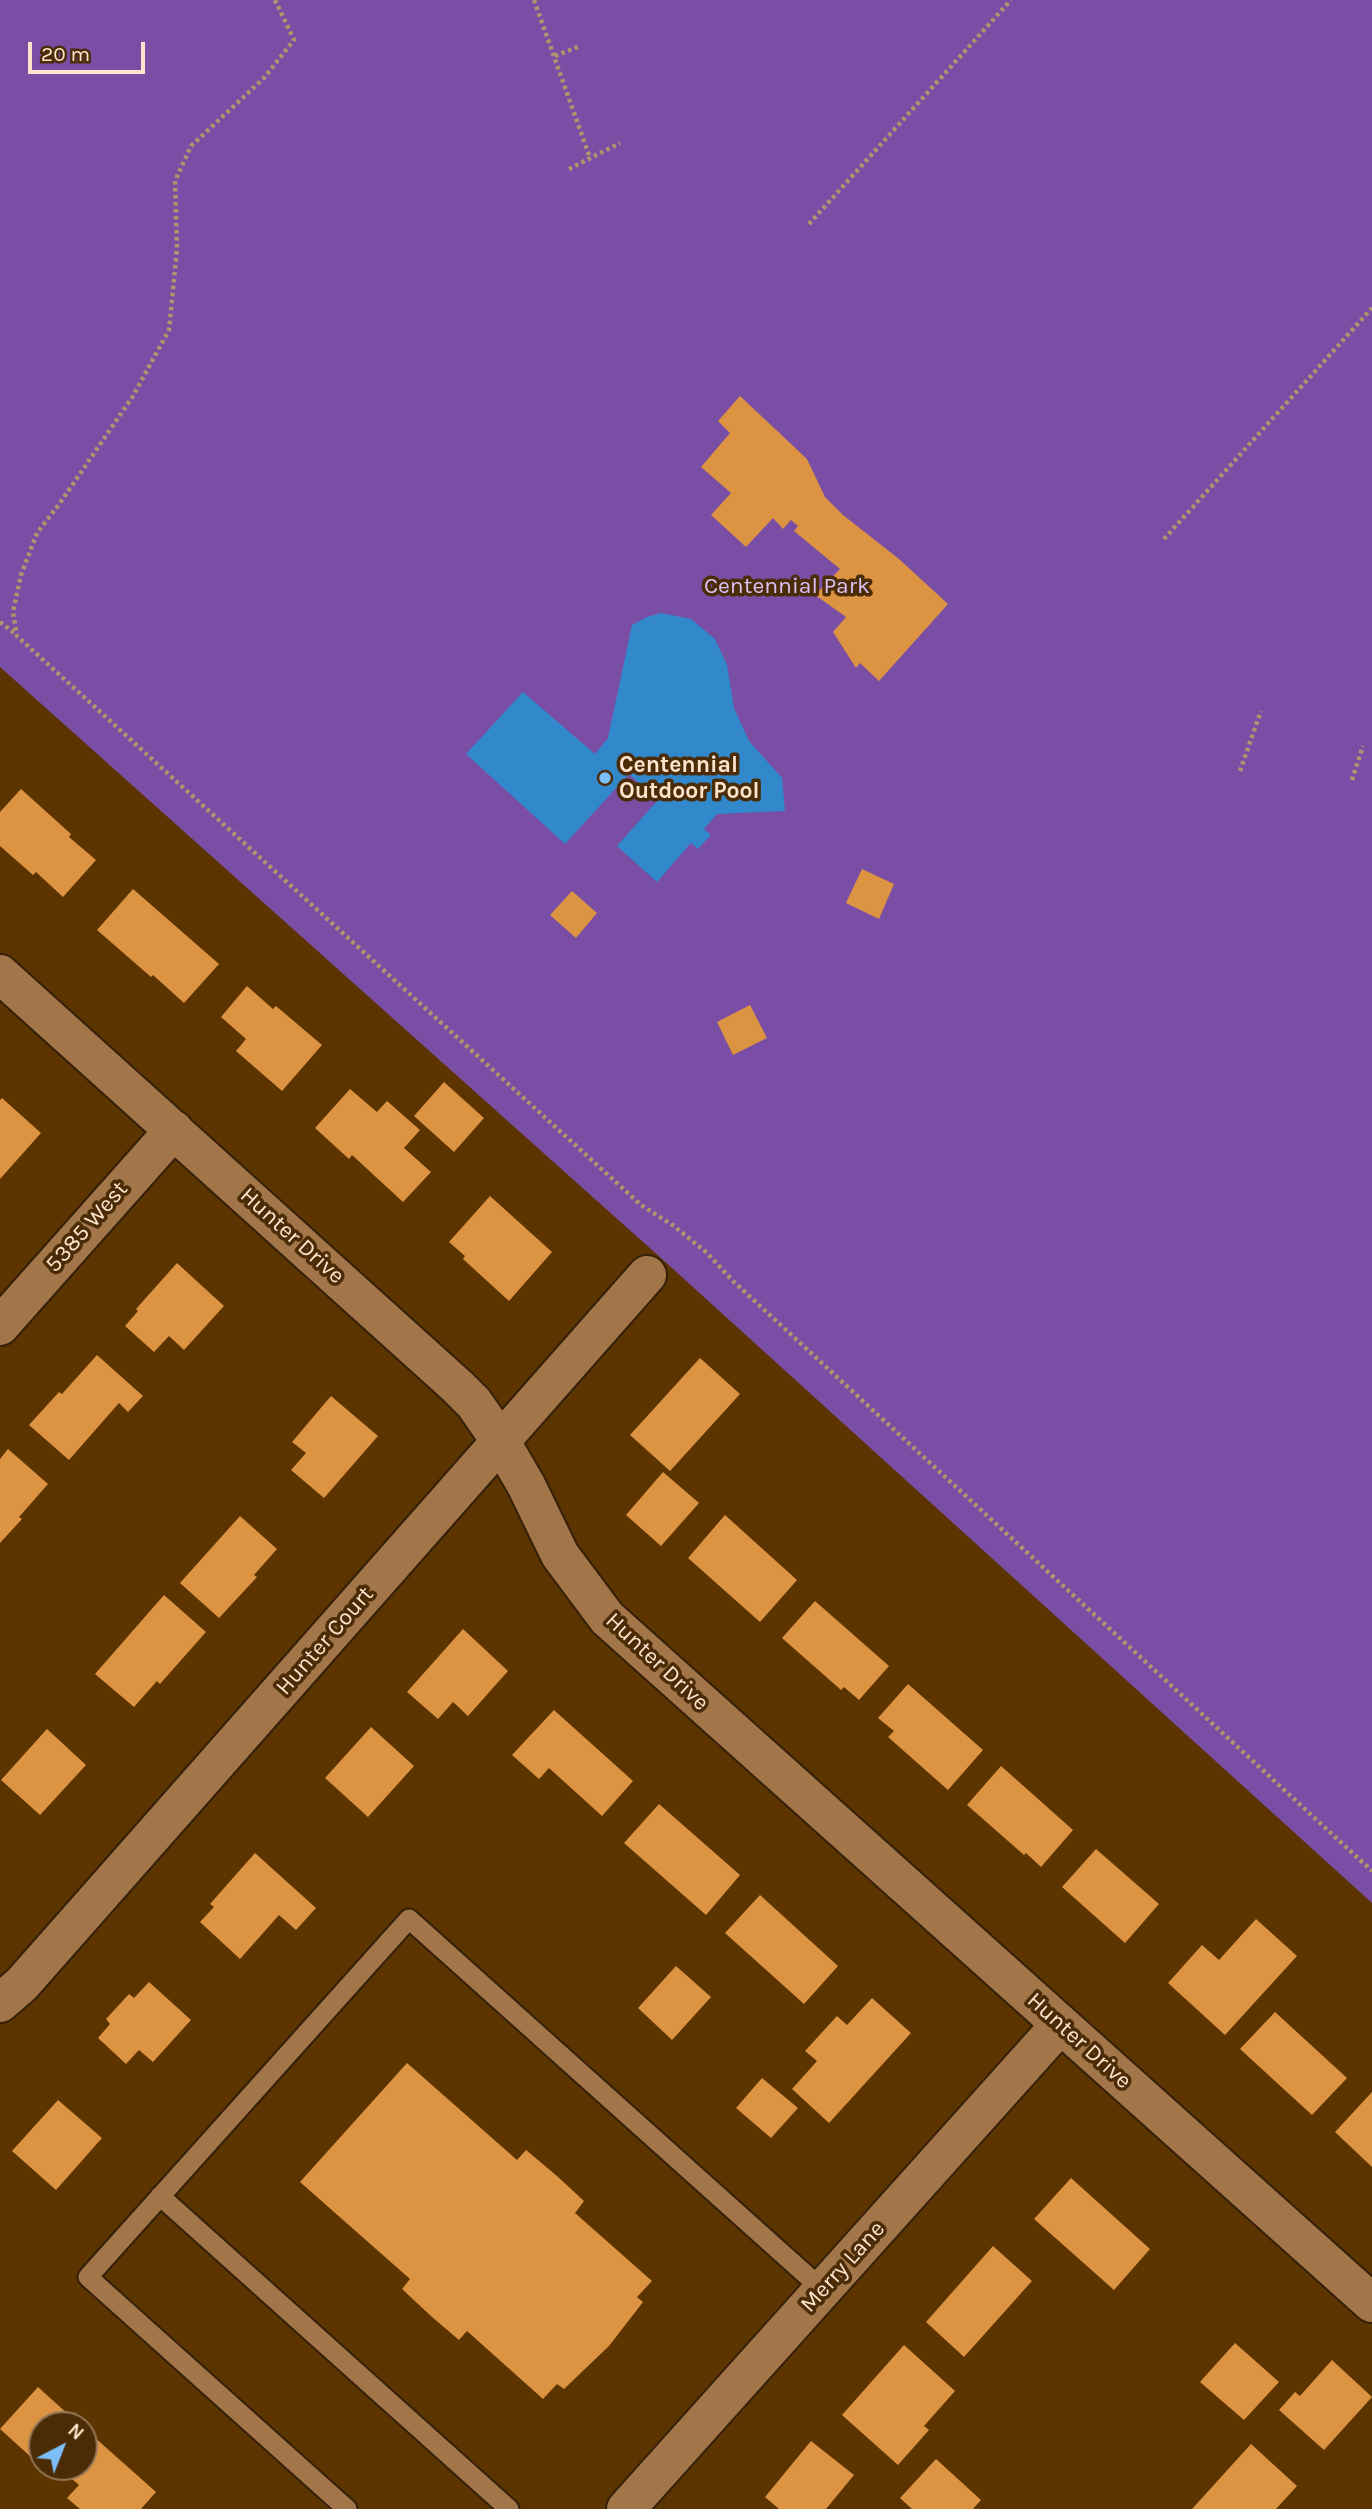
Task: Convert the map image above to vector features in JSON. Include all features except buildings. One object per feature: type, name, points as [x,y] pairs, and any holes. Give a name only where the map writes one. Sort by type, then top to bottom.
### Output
[{"type":"street","name":"Hunter Drive","points":[[0,974],[474,1403],[526,1485],[561,1555],[607,1618],[1372,2303]]},
{"type":"street","name":"5385 West","points":[[0,1326],[174,1130]]},
{"type":"street","name":"Hunter Court","points":[[0,2003],[22,1984],[648,1275]]},
{"type":"street","name":"Merry Lane","points":[[626,2509],[1060,2025]]},
{"type":"lane","points":[[347,2509],[88,2277],[409,1919],[823,2290]]},
{"type":"lane","points":[[160,2196],[509,2509]]},
{"type":"path","points":[[18,636],[13,612],[21,575],[37,533],[133,396],[169,330],[177,250],[175,181],[191,146],[264,78],[293,40],[275,0]]},
{"type":"path","points":[[534,0],[590,158]]},
{"type":"path","points":[[809,223],[1011,0]]},
{"type":"path","points":[[554,56],[580,46]]},
{"type":"path","points":[[569,169],[620,143]]},
{"type":"path","points":[[1164,539],[1372,308]]},
{"type":"path","points":[[0,622],[641,1205],[674,1226],[707,1253],[733,1281],[1372,1871]]},
{"type":"path","points":[[1240,771],[1261,711]]},
{"type":"path","points":[[1352,780],[1363,746]]},
{"type":"green space","name":"Centennial Park","points":[[0,0],[1372,0],[1372,1903],[662,1259],[0,667]]},
{"type":"water","points":[[661,613],[691,619],[715,639],[727,665],[734,708],[749,741],[782,778],[785,811],[717,814],[704,829],[711,835],[698,849],[691,843],[657,882],[617,846],[658,800],[629,774],[565,844],[466,754],[523,692],[595,754],[608,738],[632,625]]},
{"type":"place","name":"Centennial Outdoor Pool","points":[[605,778]]}]
